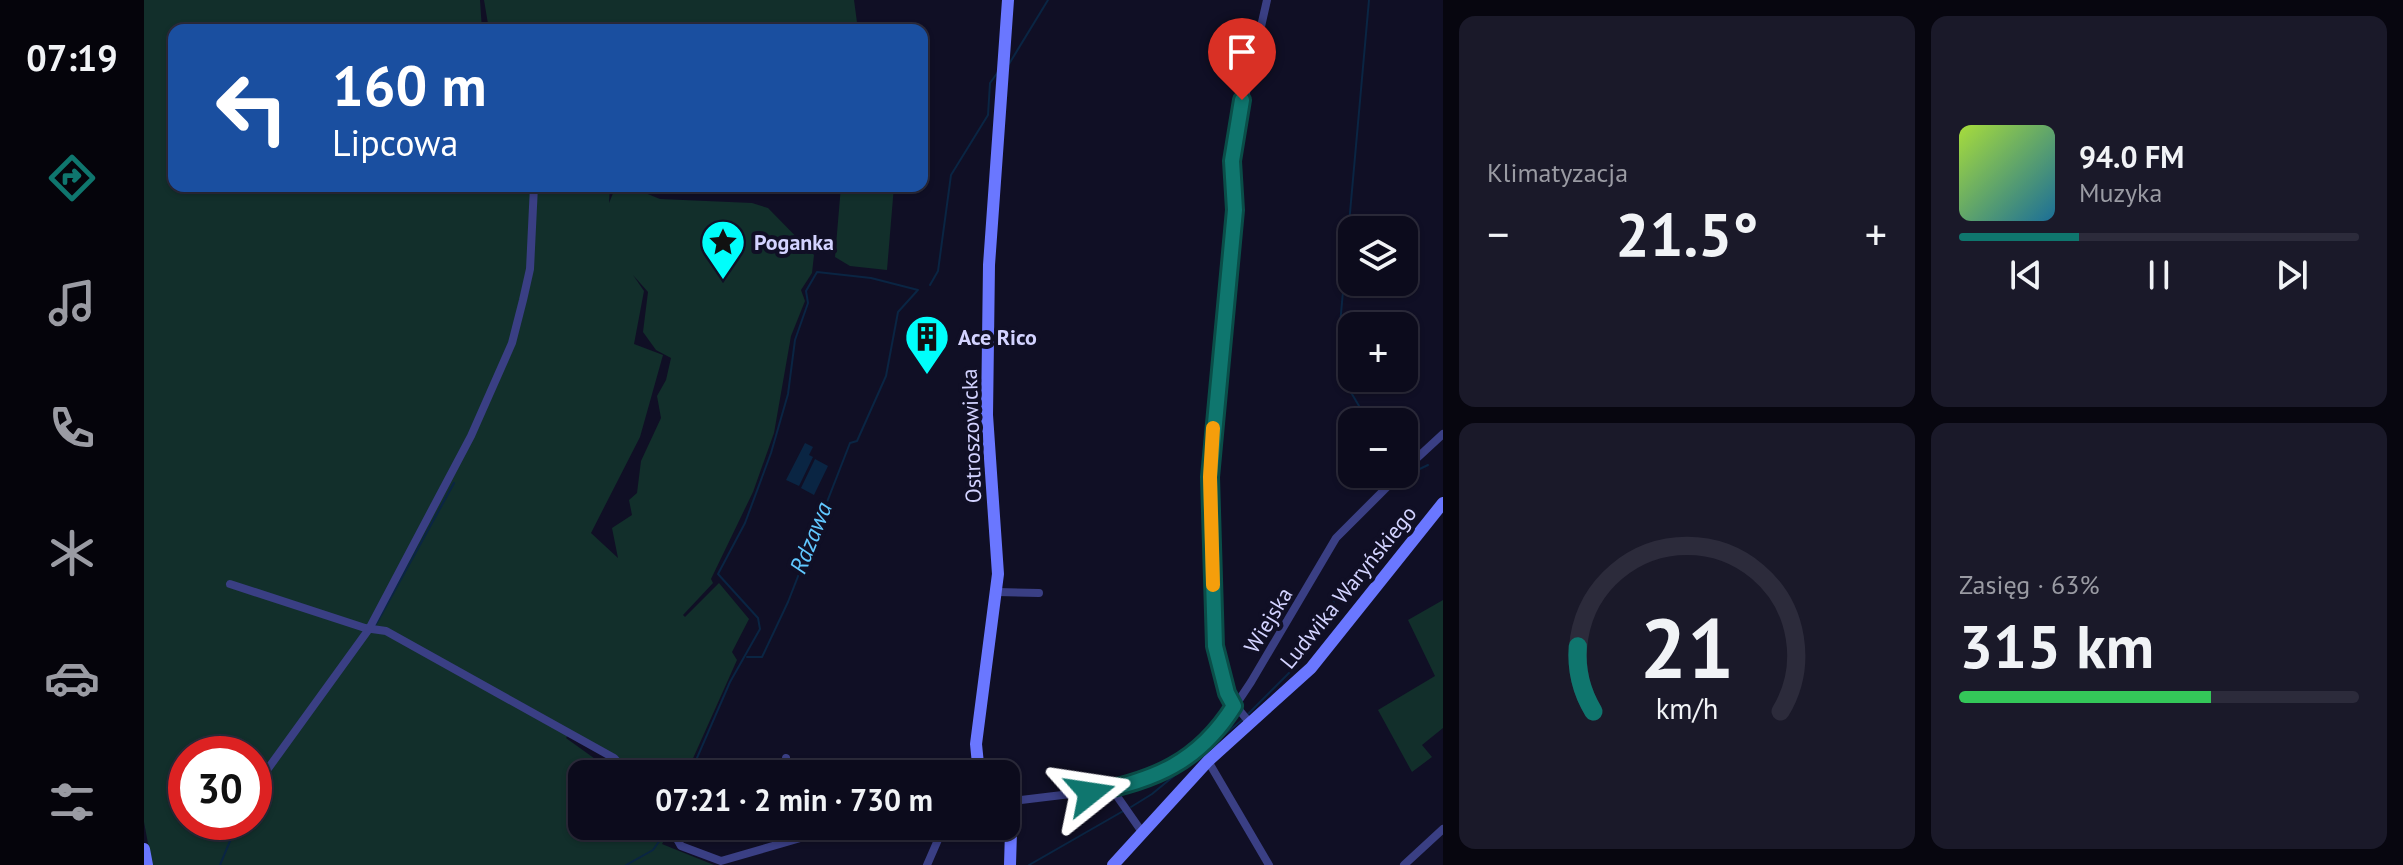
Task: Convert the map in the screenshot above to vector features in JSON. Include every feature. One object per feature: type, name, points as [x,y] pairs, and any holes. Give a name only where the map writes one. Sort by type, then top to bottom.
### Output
[{"type":"street","name":"Ostroszowicka","points":[[978,760],[976,744],[997,592],[998,561],[987,415],[991,232],[1008,0]]},
{"type":"street","points":[[1246,718],[1227,693],[1215,646],[1210,459],[1235,210],[1233,150],[1267,0]]},
{"type":"street","points":[[272,763],[369,629],[446,488],[512,343],[530,269],[534,192]]},
{"type":"street","name":"Wiejska","points":[[1418,457],[1443,434]]},
{"type":"street","name":"Wiejska","points":[[1020,800],[1112,789],[1176,767],[1221,727],[1299,605],[1336,538],[1386,488]]},
{"type":"street","name":"Ludwika Waryńskiego","points":[[1113,865],[1246,718],[1316,663],[1443,503]]},
{"type":"street","points":[[230,584],[369,629],[378,628],[616,760]]},
{"type":"street","points":[[997,592],[1039,593]]},
{"type":"street","points":[[1208,761],[1269,865]]},
{"type":"street","points":[[1112,789],[1142,832]]},
{"type":"street","points":[[1404,865],[1443,829]]},
{"type":"street","points":[[680,840],[681,846],[720,863],[786,840]]},
{"type":"street","points":[[927,865],[938,840]]},
{"type":"street","points":[[1010,865],[1011,840]]},
{"type":"street","points":[[144,849],[147,865]]},
{"type":"green space","points":[[144,0],[480,0],[482,24],[168,24],[168,192],[610,192],[609,203],[614,192],[643,192],[660,199],[752,203],[768,208],[814,255],[812,273],[801,290],[805,301],[791,336],[774,433],[753,492],[711,579],[713,583],[683,615],[685,617],[719,583],[749,619],[732,652],[737,660],[692,760],[610,760],[570,733],[566,738],[597,760],[568,760],[568,840],[664,840],[662,844],[714,865],[152,865],[144,822]],"holes":[[[633,275],[648,292],[643,332],[656,350],[671,358],[666,380],[657,396],[661,418],[641,461],[637,493],[629,500],[632,515],[612,528],[618,558],[591,533],[640,437],[663,355],[634,344],[644,291]]]},
{"type":"green space","points":[[484,0],[854,0],[857,24],[488,24]]},
{"type":"green space","points":[[840,192],[894,192],[887,270],[850,266],[835,257]]},
{"type":"green space","points":[[1443,600],[1443,728],[1422,745],[1432,757],[1412,772],[1378,710],[1435,676],[1408,620]]},
{"type":"water","points":[[805,443],[813,447],[809,455],[813,457],[799,486],[786,480]]},
{"type":"water","points":[[815,459],[828,466],[814,495],[801,488]]},
{"type":"waterway","name":"Rdzawa","points":[[1009,64],[1048,0]]},
{"type":"waterway","points":[[1360,408],[1346,384],[1339,336],[1369,0]]},
{"type":"waterway","name":"Rdzawa","points":[[930,285],[938,271],[951,175],[988,115],[990,83],[998,72]]},
{"type":"waterway","points":[[696,760],[730,682],[760,629],[758,618],[718,574],[745,523],[771,453],[788,394],[795,340],[808,303],[806,291],[817,272],[871,278],[918,290]]},
{"type":"waterway","name":"Rdzawa","points":[[747,657],[762,657],[788,602],[850,443],[857,441],[886,376],[898,312],[917,291]]},
{"type":"waterway","points":[[1418,470],[1428,465]]},
{"type":"waterway","points":[[374,628],[454,483]]},
{"type":"waterway","points":[[1247,715],[1292,670],[1301,639],[1334,602]]},
{"type":"waterway","points":[[1131,807],[1152,794],[1242,720]]},
{"type":"waterway","points":[[1029,865],[1125,810]]},
{"type":"waterway","points":[[220,865],[230,840]]},
{"type":"waterway","name":"Rdzawa","points":[[626,865],[653,850],[660,840]]},
{"type":"slow traffic","points":[[1213,428],[1210,477],[1213,585]]},
{"type":"place","name":"Poganka","points":[[723,281]]},
{"type":"place","name":"Ace Rico","points":[[927,376]]},
{"type":"route","points":[[1090,793],[1112,789],[1176,767],[1221,727],[1234,706],[1227,693],[1215,646],[1210,459],[1235,210],[1232,161],[1242,100]]}]
